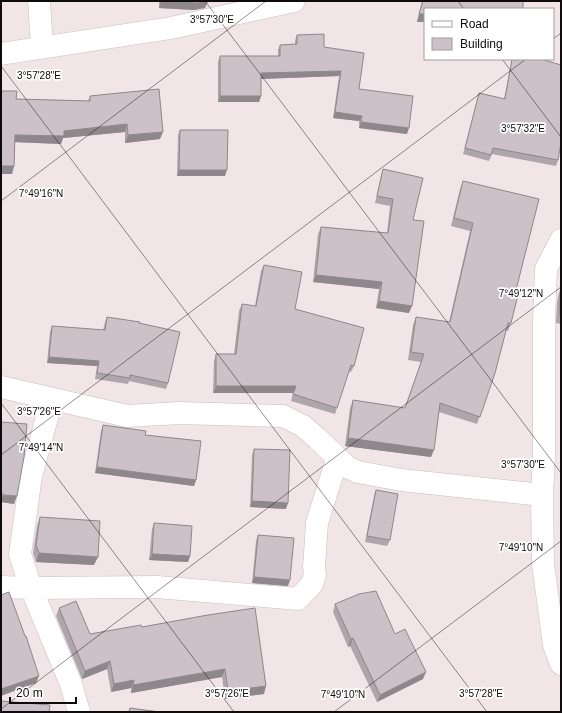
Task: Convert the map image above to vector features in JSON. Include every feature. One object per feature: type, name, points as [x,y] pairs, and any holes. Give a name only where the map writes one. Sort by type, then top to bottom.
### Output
[{"type":"street","points":[[38,1],[42,47]]},
{"type":"street","points":[[1,54],[171,28],[294,1]]},
{"type":"street","points":[[561,240],[544,320],[552,386],[544,457],[542,495],[543,564],[554,645],[561,664]]},
{"type":"street","points":[[1,387],[127,416],[180,413],[283,416],[303,426],[337,459],[347,467],[358,472],[401,480],[542,495]]},
{"type":"street","points":[[52,398],[31,476],[20,554],[32,588],[71,684],[79,712]]},
{"type":"street","points":[[1,587],[157,587],[298,599],[312,584],[315,575],[314,567],[317,523],[337,459]]},
{"type":"building","points":[[161,1],[205,1],[197,3]]},
{"type":"building","points":[[423,1],[523,1],[523,8],[424,8],[424,14],[419,14]]},
{"type":"building","points":[[324,34],[324,47],[364,53],[359,89],[413,96],[409,128],[361,122],[362,116],[335,112],[341,71],[261,73],[261,96],[220,96],[220,56],[280,56],[280,45],[297,44],[297,35]]},
{"type":"building","points":[[512,60],[544,60],[561,65],[561,143],[558,160],[493,148],[491,155],[465,148],[479,93],[505,99]]},
{"type":"building","points":[[159,89],[163,132],[128,135],[127,124],[64,131],[64,136],[15,135],[14,166],[1,166],[1,91],[17,91],[16,99],[90,101],[90,96]]},
{"type":"building","points":[[180,130],[228,130],[227,170],[179,170]]},
{"type":"building","points":[[383,169],[423,178],[413,220],[424,221],[412,306],[379,301],[382,282],[316,275],[321,227],[388,233],[393,199],[377,196]]},
{"type":"building","points":[[463,181],[539,199],[515,294],[518,295],[511,323],[508,323],[495,373],[480,417],[440,403],[434,450],[348,438],[353,400],[405,408],[424,354],[411,352],[416,317],[450,322],[473,223],[454,218]]},
{"type":"building","points":[[264,265],[302,272],[295,309],[364,328],[354,366],[351,365],[337,408],[293,394],[296,386],[216,386],[216,354],[236,354],[242,304],[256,306]]},
{"type":"building","points":[[561,291],[561,315],[560,294]]},
{"type":"building","points":[[107,317],[140,322],[139,323],[180,332],[168,383],[130,375],[130,378],[97,373],[99,361],[49,357],[52,326],[105,330]]},
{"type":"building","points":[[1,422],[27,424],[24,457],[17,496],[1,494]]},
{"type":"building","points":[[103,425],[146,431],[145,435],[201,441],[196,480],[97,467]]},
{"type":"building","points":[[254,449],[290,450],[288,503],[252,501]]},
{"type":"building","points":[[376,490],[398,494],[390,540],[367,536]]},
{"type":"building","points":[[40,517],[100,521],[98,557],[39,553],[36,545]]},
{"type":"building","points":[[154,523],[192,526],[190,556],[152,554]]},
{"type":"building","points":[[258,535],[294,538],[290,580],[254,577]]},
{"type":"building","points":[[376,591],[395,634],[405,629],[426,672],[380,695],[335,604],[359,594]]},
{"type":"building","points":[[9,592],[26,636],[39,676],[1,689],[1,595]]},
{"type":"building","points":[[76,601],[90,634],[255,608],[266,686],[228,691],[225,669],[133,685],[134,680],[114,684],[110,661],[85,671],[59,608]]},
{"type":"building","points":[[1,701],[50,705],[49,712],[1,712]]},
{"type":"building","points":[[130,708],[160,712],[129,712]]}]
